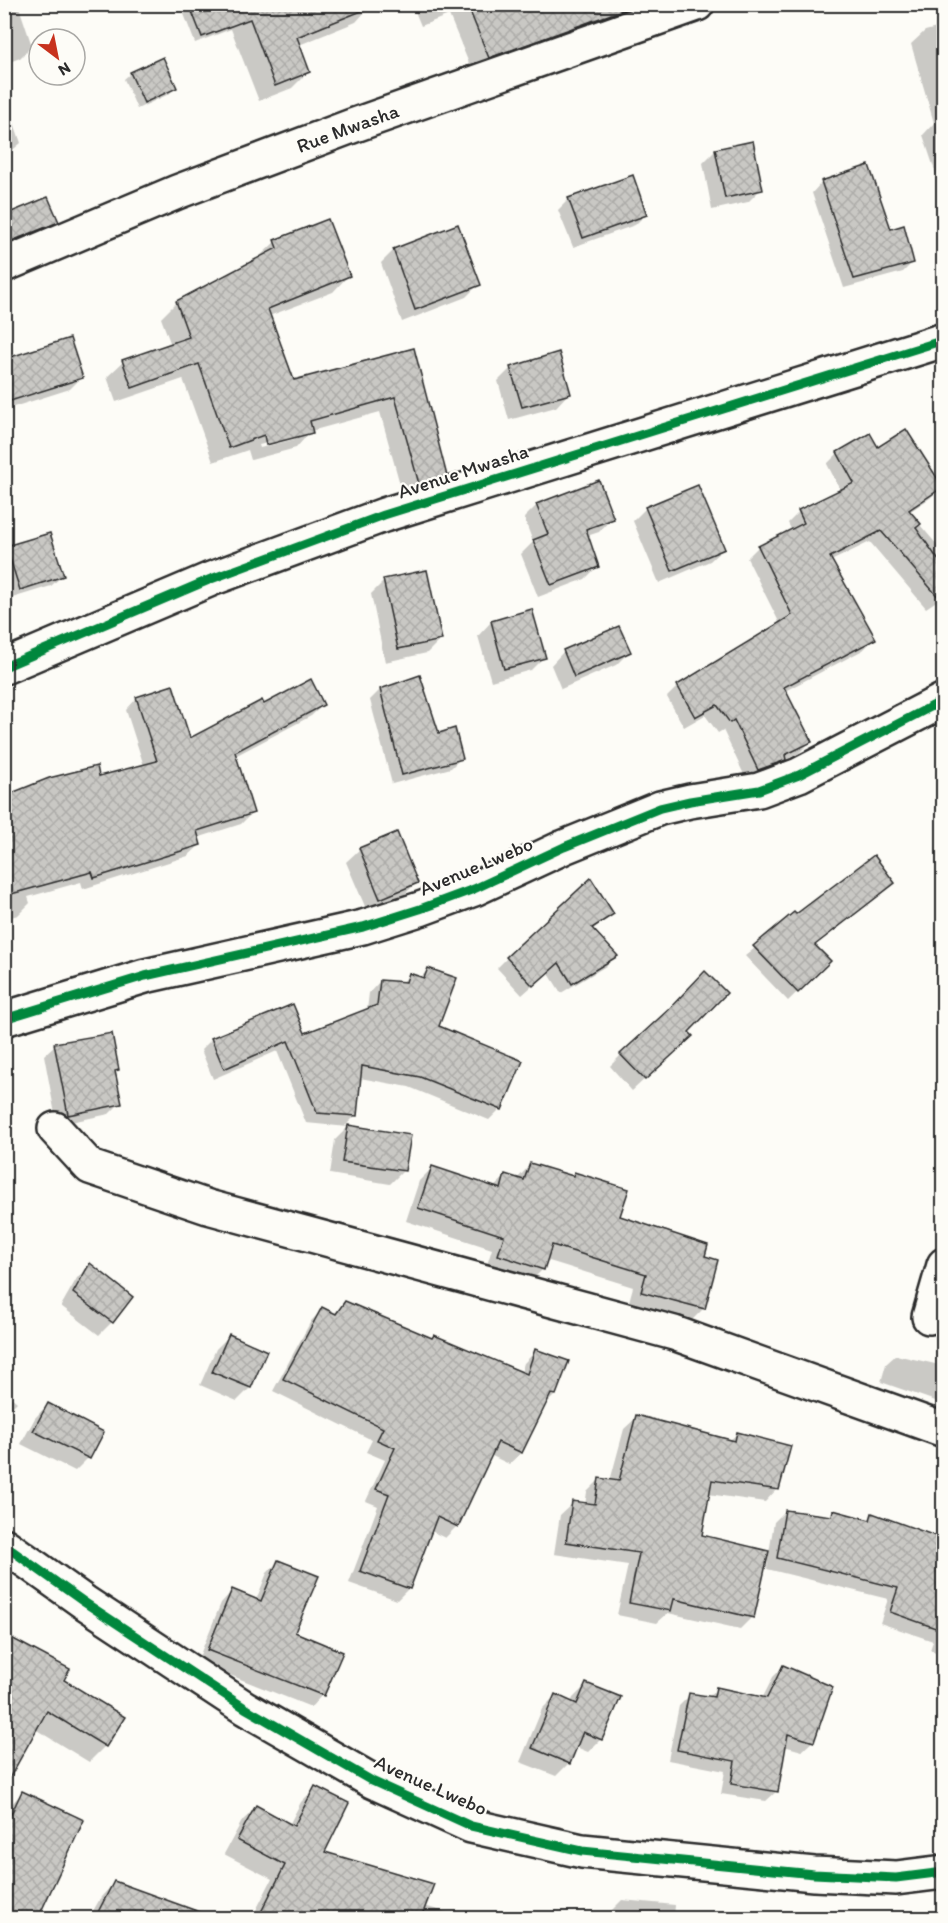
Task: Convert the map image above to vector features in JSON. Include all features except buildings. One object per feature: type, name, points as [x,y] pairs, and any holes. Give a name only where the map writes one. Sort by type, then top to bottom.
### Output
[{"type":"street","name":"Rue Mwasha","points":[[4,265],[177,192],[352,126],[697,4]]},
{"type":"street","name":"Avenue Mwasha","points":[[4,667],[211,579],[384,515],[944,340]]},
{"type":"street","name":"Avenue Lwebo","points":[[4,1018],[145,976],[363,927],[420,909],[474,889],[564,847],[660,808],[759,790],[789,778],[944,700]]},
{"type":"street","points":[[55,1129],[90,1167],[219,1210],[674,1333],[944,1430]]},
{"type":"street","points":[[929,1317],[944,1265]]},
{"type":"street","name":"Avenue Lwebo","points":[[4,1545],[84,1602],[245,1708],[372,1781],[471,1826],[582,1851],[814,1874],[896,1878],[944,1872]]},
{"type":"cycle path","points":[[4,667],[211,579],[384,515],[944,340]]},
{"type":"cycle path","points":[[4,1019],[145,976],[363,927],[420,909],[474,889],[564,847],[660,808],[759,790],[799,775],[944,700]]},
{"type":"cycle path","points":[[4,1545],[84,1602],[245,1708],[372,1781],[471,1826],[582,1851],[814,1874],[896,1878],[944,1872]]}]
